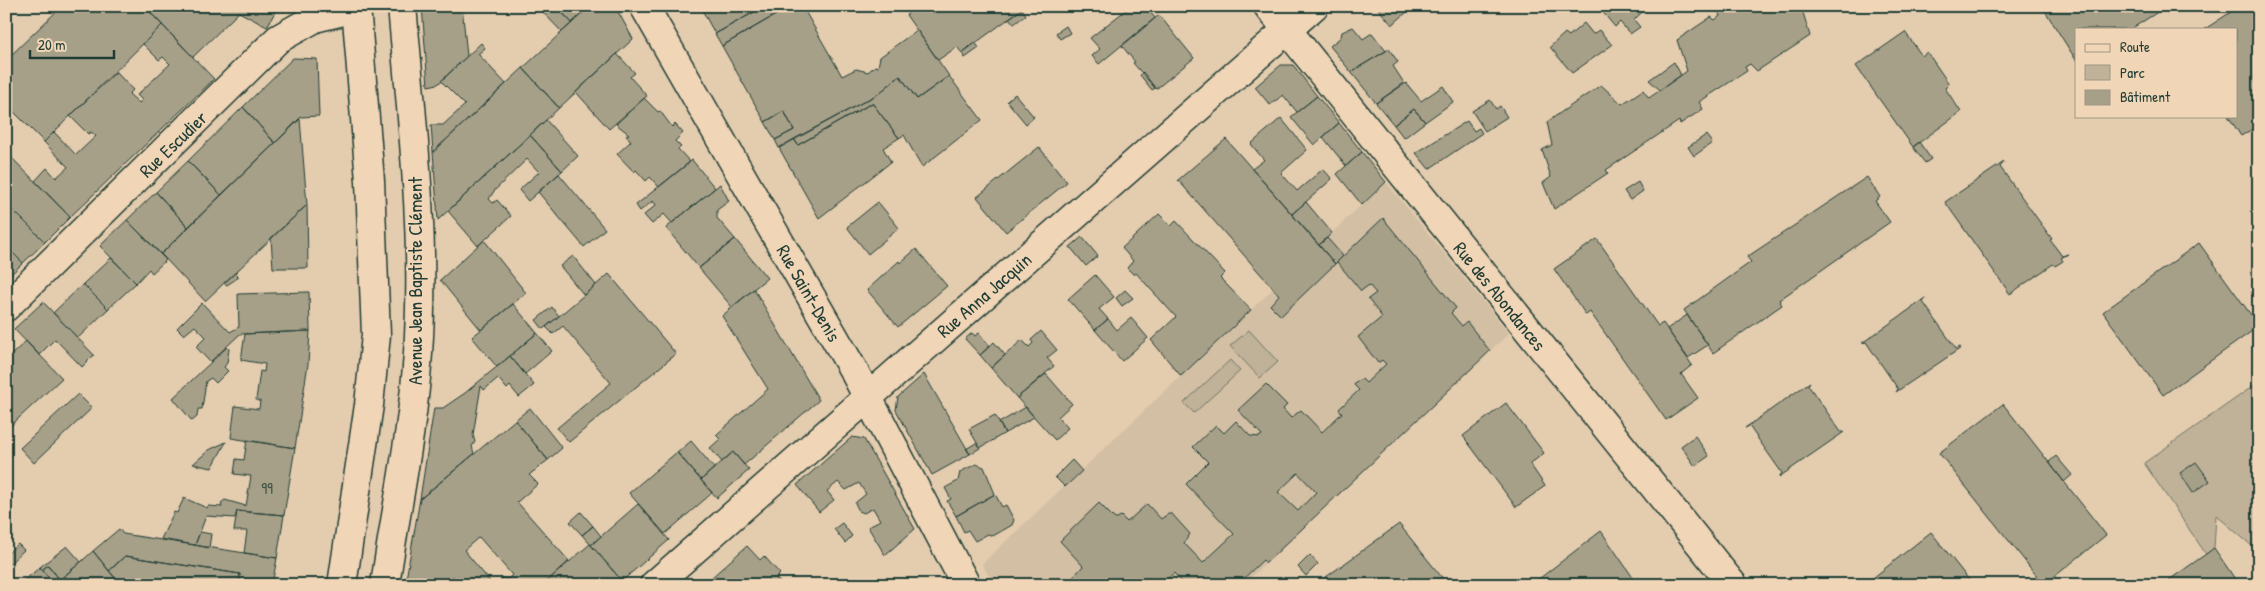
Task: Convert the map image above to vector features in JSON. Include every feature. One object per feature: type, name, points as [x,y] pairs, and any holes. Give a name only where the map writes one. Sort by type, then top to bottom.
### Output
[{"type":"street","name":"Avenue Jean Baptiste Clément","points":[[385,585],[412,409],[418,352],[420,210],[402,6]]},
{"type":"street","name":"Rue Saint-Denis","points":[[644,6],[868,396],[966,585]]},
{"type":"street","name":"Rue des Abondances","points":[[1268,6],[1286,31],[1733,585]]},
{"type":"street","name":"Rue Anna Jacquin","points":[[654,585],[1314,6]]},
{"type":"street","name":"Avenue Jean Baptiste Clément","points":[[342,585],[369,405],[376,335],[370,181],[356,7]]},
{"type":"street","name":"Rue Escudier","points":[[6,306],[278,39],[314,18],[356,7]]},
{"type":"shaded area","points":[[1386,182],[1509,333],[1243,585],[994,585],[982,564],[1273,289],[1334,264],[1319,245]]},
{"type":"green space","points":[[1249,330],[1278,362],[1260,378],[1230,346]]},
{"type":"green space","points":[[1230,360],[1240,371],[1194,413],[1184,403]]},
{"type":"green space","points":[[2259,382],[2259,552],[2216,515],[2214,548],[2206,554],[2144,463]]},
{"type":"building","points":[[62,6],[155,6],[150,12],[162,25],[44,142],[6,104],[6,60]]},
{"type":"building","points":[[155,6],[278,6],[267,27],[239,12],[193,57],[150,12]]},
{"type":"building","points":[[422,6],[462,6],[467,56],[438,84],[428,86]]},
{"type":"building","points":[[537,6],[556,6],[572,23],[562,32]]},
{"type":"building","points":[[556,6],[565,6],[571,13],[578,6],[590,6],[572,23]]},
{"type":"building","points":[[590,6],[615,6],[633,39],[559,108],[523,68]]},
{"type":"building","points":[[700,6],[765,6],[715,34]]},
{"type":"building","points":[[765,6],[791,6],[722,46],[715,34]]},
{"type":"building","points":[[791,6],[802,6],[842,76],[856,69],[868,72],[875,66],[878,67],[880,57],[917,30],[949,76],[917,99],[900,76],[878,94],[779,148],[775,140],[794,130],[784,111],[765,122],[722,46]]},
{"type":"building","points":[[918,6],[1026,6],[962,53],[957,47],[938,60],[906,15]]},
{"type":"building","points":[[1131,6],[1145,6],[1155,18],[1099,64],[1092,56],[1100,49],[1090,38]]},
{"type":"building","points":[[1376,6],[1414,6],[1392,25]]},
{"type":"building","points":[[1606,6],[1644,6],[1641,9],[1643,11],[1634,20],[1640,27],[1630,34],[1620,22],[1615,27],[1601,10]]},
{"type":"building","points":[[1716,6],[1801,6],[1810,36],[1757,71],[1750,64],[1745,67],[1747,71],[1699,102],[1703,109],[1680,124],[1679,121],[1606,170],[1608,173],[1554,209],[1543,183],[1551,177],[1542,150],[1552,145],[1547,122],[1601,85],[1622,104],[1643,90],[1649,98],[1687,71],[1677,40],[1711,17],[1715,20],[1720,16]]},
{"type":"building","points":[[2042,6],[2163,6],[2164,8],[2133,28],[2075,28],[2075,58]]},
{"type":"building","points":[[2240,6],[2259,6],[2259,125],[2241,136],[2229,118],[2238,118],[2238,28],[2207,28]]},
{"type":"building","points":[[1022,9],[1026,15],[1014,24],[1009,18]]},
{"type":"building","points":[[1159,15],[1194,58],[1156,89],[1133,63],[1135,62],[1122,46]]},
{"type":"building","points":[[1584,23],[1593,34],[1599,30],[1612,45],[1572,73],[1550,47],[1565,33],[1569,36]]},
{"type":"building","points":[[162,25],[214,79],[70,217],[35,181],[47,168],[56,178],[68,167],[44,142],[54,132],[76,155],[96,136],[91,132],[88,134],[70,116],[116,72],[133,90],[129,94],[139,103],[142,100],[137,95],[170,64],[163,57],[159,60],[143,44]]},
{"type":"building","points":[[1066,26],[1070,33],[1060,39],[1056,33]]},
{"type":"building","points":[[1353,27],[1363,39],[1372,33],[1386,51],[1351,72],[1330,46],[1341,37],[1342,32]]},
{"type":"building","points":[[1905,32],[1922,56],[1927,52],[1949,84],[1945,88],[1961,112],[1913,147],[1856,66]]},
{"type":"building","points":[[975,42],[979,48],[965,58],[962,53]]},
{"type":"building","points":[[481,43],[485,48],[478,54],[506,84],[433,152],[431,125],[443,125],[465,105],[441,81]]},
{"type":"building","points":[[1389,49],[1398,62],[1393,66],[1404,83],[1376,103],[1351,72]]},
{"type":"building","points":[[617,54],[635,73],[630,77],[647,96],[609,129],[576,92]]},
{"type":"building","points":[[293,58],[317,59],[319,116],[301,117],[275,143],[243,107]]},
{"type":"building","points":[[1674,62],[1681,75],[1660,90],[1649,80]]},
{"type":"building","points":[[1281,65],[1293,65],[1317,96],[1297,112],[1283,95],[1270,105],[1255,87]]},
{"type":"building","points":[[523,68],[559,108],[438,220],[433,152]]},
{"type":"building","points":[[1143,72],[1155,88],[1152,90],[1140,75]]},
{"type":"building","points":[[900,76],[917,99],[949,76],[982,120],[922,167],[904,135],[899,138],[872,103],[798,145],[794,139],[878,94]]},
{"type":"building","points":[[1406,83],[1421,101],[1443,86],[1453,102],[1425,122],[1414,109],[1394,125],[1376,103]]},
{"type":"building","points":[[1015,94],[1034,117],[1026,124],[1007,101]]},
{"type":"building","points":[[1317,96],[1339,123],[1314,145],[1291,117]]},
{"type":"building","points":[[644,98],[658,112],[660,111],[672,127],[675,124],[683,133],[675,141],[681,147],[678,149],[690,162],[659,187],[650,177],[646,181],[636,170],[634,172],[617,154],[631,141],[626,135],[629,134],[616,124]]},
{"type":"building","points":[[1490,100],[1496,109],[1500,106],[1507,117],[1485,131],[1472,111]]},
{"type":"building","points":[[872,103],[899,138],[883,148],[891,162],[819,218],[779,148],[794,139],[798,145]]},
{"type":"building","points":[[243,107],[275,143],[221,195],[188,161]]},
{"type":"building","points":[[1414,109],[1425,122],[1404,138],[1394,125]]},
{"type":"building","points":[[784,111],[794,130],[775,140],[765,122]]},
{"type":"building","points":[[1281,118],[1307,150],[1281,173],[1297,191],[1323,169],[1332,179],[1292,214],[1252,169],[1264,160],[1251,144]]},
{"type":"building","points":[[300,119],[307,205],[205,301],[161,254]]},
{"type":"building","points":[[546,120],[578,156],[562,171],[530,135]]},
{"type":"building","points":[[1467,121],[1474,131],[1479,128],[1482,133],[1429,169],[1416,153]]},
{"type":"building","points":[[1339,123],[1362,152],[1346,166],[1323,137]]},
{"type":"building","points":[[530,135],[562,171],[528,201],[519,190],[539,172],[527,159],[494,191],[489,199],[493,203],[497,200],[511,216],[478,246],[448,211]]},
{"type":"building","points":[[1706,135],[1712,143],[1694,156],[1688,147]]},
{"type":"building","points":[[1226,139],[1335,264],[1281,316],[1270,305],[1279,295],[1178,180]]},
{"type":"building","points":[[1919,142],[1931,159],[1925,163],[1913,147]]},
{"type":"building","points":[[1039,147],[1067,182],[1006,232],[977,197]]},
{"type":"building","points":[[1362,152],[1386,182],[1362,205],[1337,174]]},
{"type":"building","points":[[11,157],[70,217],[45,242],[6,203],[6,161]]},
{"type":"building","points":[[692,160],[715,188],[672,223],[664,214],[652,224],[644,215],[656,205],[653,201],[640,211],[636,205]]},
{"type":"building","points":[[188,161],[221,195],[188,227],[156,192]]},
{"type":"building","points":[[2004,162],[2000,167],[2052,239],[2050,240],[2062,256],[2068,254],[2061,258],[2063,261],[2055,266],[2053,264],[2010,294],[1945,202]]},
{"type":"building","points":[[559,174],[605,229],[584,247],[538,192]]},
{"type":"building","points":[[1867,177],[1880,197],[1875,201],[1890,222],[1779,300],[1782,305],[1713,353],[1684,310],[1751,262],[1747,257]]},
{"type":"building","points":[[1638,182],[1643,191],[1630,200],[1624,191]]},
{"type":"building","points":[[720,184],[729,201],[717,210],[717,218],[735,239],[699,268],[666,228]]},
{"type":"building","points":[[156,192],[188,227],[161,254],[127,220]]},
{"type":"building","points":[[878,202],[899,228],[868,254],[847,227]]},
{"type":"building","points":[[1306,202],[1332,233],[1319,245],[1292,214]]},
{"type":"building","points":[[307,205],[308,268],[273,268],[271,238]]},
{"type":"building","points":[[10,207],[45,242],[23,263],[6,246],[6,210]]},
{"type":"building","points":[[1159,214],[1171,226],[1176,221],[1225,273],[1220,278],[1251,310],[1181,376],[1151,340],[1176,317],[1136,273],[1134,275],[1127,268],[1133,261],[1122,248]]},
{"type":"building","points":[[1383,218],[1456,308],[1451,313],[1462,326],[1467,322],[1490,351],[1266,563],[1263,560],[1237,585],[1184,585],[1174,573],[1164,582],[1167,585],[1070,585],[1068,583],[1083,566],[1060,541],[1099,503],[1115,519],[1121,516],[1127,522],[1147,504],[1161,519],[1168,514],[1172,514],[1190,534],[1184,543],[1203,563],[1234,534],[1186,484],[1208,462],[1193,447],[1216,425],[1224,433],[1236,421],[1250,436],[1259,437],[1262,435],[1238,410],[1266,384],[1287,405],[1283,409],[1291,418],[1301,410],[1322,432],[1342,413],[1339,409],[1359,390],[1354,385],[1357,381],[1362,379],[1366,383],[1386,364],[1382,360],[1378,363],[1358,337],[1382,317],[1368,299],[1376,293],[1369,285],[1361,291],[1337,262]],"holes":[[[1298,473],[1316,492],[1298,511],[1278,492]]]},
{"type":"building","points":[[127,220],[166,260],[152,273],[149,269],[136,283],[100,246]]},
{"type":"building","points":[[1082,237],[1098,256],[1086,266],[1070,247]]},
{"type":"building","points":[[1327,238],[1343,256],[1335,264],[1319,245]]},
{"type":"building","points":[[735,239],[767,278],[732,307],[699,268]]},
{"type":"building","points":[[1597,239],[1658,326],[1663,323],[1692,365],[1681,374],[1698,398],[1666,420],[1590,312],[1586,315],[1554,269]]},
{"type":"building","points":[[484,240],[526,293],[481,330],[440,280]]},
{"type":"building","points":[[2199,243],[2259,326],[2163,395],[2103,312]]},
{"type":"building","points":[[6,246],[23,263],[6,279]]},
{"type":"building","points":[[916,249],[947,286],[898,327],[867,290],[899,261],[900,263]]},
{"type":"building","points":[[573,256],[596,285],[584,295],[560,266]]},
{"type":"building","points":[[111,258],[136,283],[108,309],[83,284]]},
{"type":"building","points":[[235,273],[239,277],[227,285],[224,283]]},
{"type":"building","points":[[609,274],[676,354],[569,442],[557,428],[611,383],[563,326],[553,334],[546,327]]},
{"type":"building","points":[[1095,275],[1114,297],[1099,309],[1108,319],[1095,330],[1068,299]]},
{"type":"building","points":[[83,284],[108,309],[78,338],[53,313]]},
{"type":"building","points":[[754,289],[819,400],[744,465],[733,452],[722,462],[710,448],[720,439],[716,435],[768,389],[722,316]]},
{"type":"building","points":[[1125,290],[1133,298],[1122,306],[1116,298]]},
{"type":"building","points":[[309,292],[310,331],[240,334],[210,362],[196,347],[206,337],[195,326],[184,335],[177,328],[202,303],[230,332],[239,327],[238,294]]},
{"type":"building","points":[[1926,298],[1923,302],[1956,349],[1961,348],[1896,392],[1898,389],[1866,342],[1862,343]]},
{"type":"building","points":[[43,302],[94,355],[82,367],[55,339],[39,355],[14,329]]},
{"type":"building","points":[[513,304],[537,333],[497,367],[472,337]]},
{"type":"building","points":[[552,307],[559,316],[543,329],[536,320]]},
{"type":"building","points":[[1687,315],[1708,345],[1688,358],[1667,329]]},
{"type":"building","points":[[1131,318],[1148,338],[1122,361],[1095,330],[1108,319],[1117,330]]},
{"type":"building","points":[[310,331],[308,364],[295,448],[231,438],[235,406],[259,409],[260,401],[256,400],[260,371],[264,372],[265,364],[241,360],[245,334]]},
{"type":"building","points":[[1041,331],[1057,350],[1047,358],[1054,366],[1017,398],[991,368],[1022,340],[1029,347],[1033,343],[1031,340]]},
{"type":"building","points":[[537,333],[552,351],[525,374],[510,356]]},
{"type":"building","points":[[972,333],[975,336],[979,333],[990,346],[980,355],[965,339]]},
{"type":"building","points":[[26,341],[62,378],[6,430],[6,360]]},
{"type":"building","points":[[994,342],[1005,355],[991,368],[980,355]]},
{"type":"building","points":[[227,347],[229,349],[227,363],[224,367],[228,371],[216,383],[211,378],[206,381],[202,409],[198,409],[197,417],[192,421],[173,398]]},
{"type":"building","points":[[510,356],[534,385],[519,397],[510,386],[507,389],[498,378],[484,390],[481,386],[473,435],[475,442],[472,446],[474,454],[420,499],[434,408],[443,408],[465,393]]},
{"type":"building","points":[[924,374],[970,454],[932,475],[896,410],[898,397]]},
{"type":"building","points":[[1046,374],[1072,404],[1058,417],[1068,428],[1055,440],[1017,398]]},
{"type":"building","points":[[1810,382],[1808,385],[1841,432],[1844,432],[1779,477],[1782,473],[1749,426],[1745,428]]},
{"type":"building","points":[[78,394],[92,408],[34,463],[20,448]]},
{"type":"building","points":[[1506,403],[1544,453],[1530,464],[1545,486],[1516,507],[1463,436]]},
{"type":"building","points":[[2003,404],[2106,535],[2044,585],[1939,453]]},
{"type":"building","points":[[1026,407],[1034,417],[1005,433],[999,423]]},
{"type":"building","points":[[530,408],[562,448],[548,460],[515,420]]},
{"type":"building","points":[[995,415],[1005,433],[980,448],[969,429]]},
{"type":"building","points":[[515,420],[548,460],[529,475],[538,484],[517,502],[569,561],[543,585],[500,585],[501,578],[508,579],[512,575],[479,537],[464,550],[493,585],[460,585],[453,576],[443,585],[405,585],[420,499]]},
{"type":"building","points":[[1695,436],[1709,456],[1695,466],[1681,446]]},
{"type":"building","points":[[852,437],[864,439],[915,529],[885,555],[868,527],[880,520],[873,508],[864,513],[859,511],[855,503],[866,494],[859,483],[846,490],[838,482],[827,491],[834,500],[819,512],[797,485]]},
{"type":"building","points":[[247,440],[295,448],[284,515],[237,511],[235,518],[206,516],[195,545],[161,539],[174,512],[177,513],[184,498],[207,508],[208,506],[222,507],[221,503],[225,500],[246,506],[251,476],[234,474],[236,459],[244,460]]},
{"type":"building","points":[[691,441],[714,468],[701,480],[677,453]]},
{"type":"building","points":[[226,442],[212,468],[193,464],[209,450]]},
{"type":"building","points":[[976,443],[980,448],[970,454],[966,449]]},
{"type":"building","points":[[677,452],[712,493],[665,534],[629,493]]},
{"type":"building","points":[[733,452],[749,470],[717,498],[701,480]]},
{"type":"building","points":[[2056,456],[2072,475],[2064,482],[2049,462]]},
{"type":"building","points":[[1072,460],[1082,471],[1065,487],[1055,477]]},
{"type":"building","points":[[2196,462],[2210,481],[2193,493],[2180,473]]},
{"type":"building","points":[[976,464],[984,467],[995,494],[956,516],[947,501],[951,499],[945,488],[958,481],[960,472]]},
{"type":"building","points":[[995,494],[1002,507],[1006,505],[1014,520],[1012,525],[993,536],[988,534],[975,541],[968,530],[964,532],[956,516]]},
{"type":"building","points":[[638,504],[669,540],[622,581],[591,545]]},
{"type":"building","points":[[237,511],[284,515],[277,558],[244,553],[247,531],[234,531]]},
{"type":"building","points":[[581,512],[593,526],[582,535],[570,522]]},
{"type":"building","points":[[842,523],[852,536],[845,543],[834,529]]},
{"type":"building","points":[[1399,524],[1448,585],[1406,585],[1404,583],[1402,585],[1315,585]]},
{"type":"building","points":[[593,526],[601,536],[591,545],[582,535]]},
{"type":"building","points":[[119,529],[123,534],[277,558],[272,585],[239,585],[240,574],[125,556],[109,571],[93,551]]},
{"type":"building","points":[[1601,531],[1638,585],[1531,585]]},
{"type":"building","points":[[200,532],[211,534],[209,548],[195,545]]},
{"type":"building","points":[[1931,532],[1973,585],[1864,585]]},
{"type":"building","points":[[18,544],[24,550],[6,567],[6,555]]},
{"type":"building","points":[[590,544],[622,581],[618,585],[550,585],[547,581]]},
{"type":"building","points":[[67,546],[81,562],[60,580],[48,565],[42,570],[40,567]]},
{"type":"building","points":[[747,546],[760,560],[764,556],[780,574],[776,578],[782,585],[703,585]]},
{"type":"building","points":[[2214,548],[2239,585],[2162,585],[2206,554]]},
{"type":"building","points":[[93,551],[121,585],[53,585],[81,562]]},
{"type":"building","points":[[1310,555],[1318,564],[1306,576],[1298,567]]},
{"type":"building","points":[[125,556],[240,574],[239,585],[121,585],[109,571]]},
{"type":"building","points":[[48,565],[60,580],[54,584],[42,570]]},
{"type":"building","points":[[40,567],[54,584],[19,585]]}]
